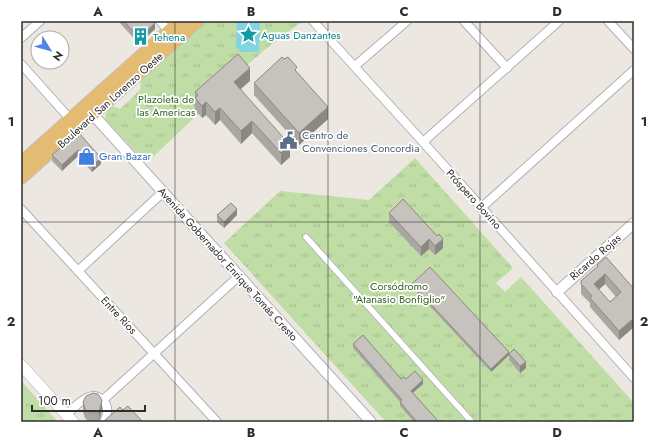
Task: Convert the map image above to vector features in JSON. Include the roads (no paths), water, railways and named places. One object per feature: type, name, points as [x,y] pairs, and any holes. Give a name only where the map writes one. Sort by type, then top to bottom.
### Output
[{"type":"main road","name":"Boulevard San Lorenzo Oeste","points":[[173,36],[180,21]]},
{"type":"main road","name":"Boulevard San Lorenzo Oeste","points":[[21,178],[173,36],[198,21]]},
{"type":"main road","name":"Boulevard San Lorenzo Oeste","points":[[21,163],[70,120],[88,114]]},
{"type":"main road","points":[[21,365],[69,418]]},
{"type":"street","points":[[21,38],[40,21]]},
{"type":"street","points":[[160,21],[173,36]]},
{"type":"street","name":"Próspero Bovino","points":[[313,21],[633,376]]},
{"type":"street","points":[[355,66],[407,21]]},
{"type":"street","points":[[464,21],[507,68]]},
{"type":"street","points":[[423,142],[559,21]]},
{"type":"street","points":[[608,21],[634,49]]},
{"type":"street","points":[[21,64],[70,120]]},
{"type":"street","points":[[481,208],[634,70]]},
{"type":"street","name":"Avenida Gobernador Enrique Tomás Cresto","points":[[88,114],[163,192],[370,422]]},
{"type":"street","points":[[78,271],[163,192]]},
{"type":"street","name":"Entre Ríos","points":[[21,210],[217,422]]},
{"type":"street","name":"Ricardo Rojas","points":[[557,292],[634,223]]},
{"type":"street","points":[[306,237],[472,422]]},
{"type":"street","points":[[102,400],[239,276]]},
{"type":"street","points":[[69,418],[83,400],[90,396],[99,397],[107,407],[104,422]]},
{"type":"water","name":"Aguas Danzantes","points":[[237,21],[260,21],[259,52],[240,52],[239,49],[236,48]]},
{"type":"place","name":"Aguas Danzantes","points":[[248,35]]},
{"type":"place","name":"Tehena","points":[[140,37]]},
{"type":"place","name":"Centro de Convenciones Concordia","points":[[289,141]]},
{"type":"place","name":"Gran Bazar","points":[[86,156]]},
{"type":"park label","name":"Plazoleta de las Americas","points":[[166,105]]},
{"type":"park label","name":"Corsódromo \"Atanasio Bonfiglio\"","points":[[399,292]]}]
